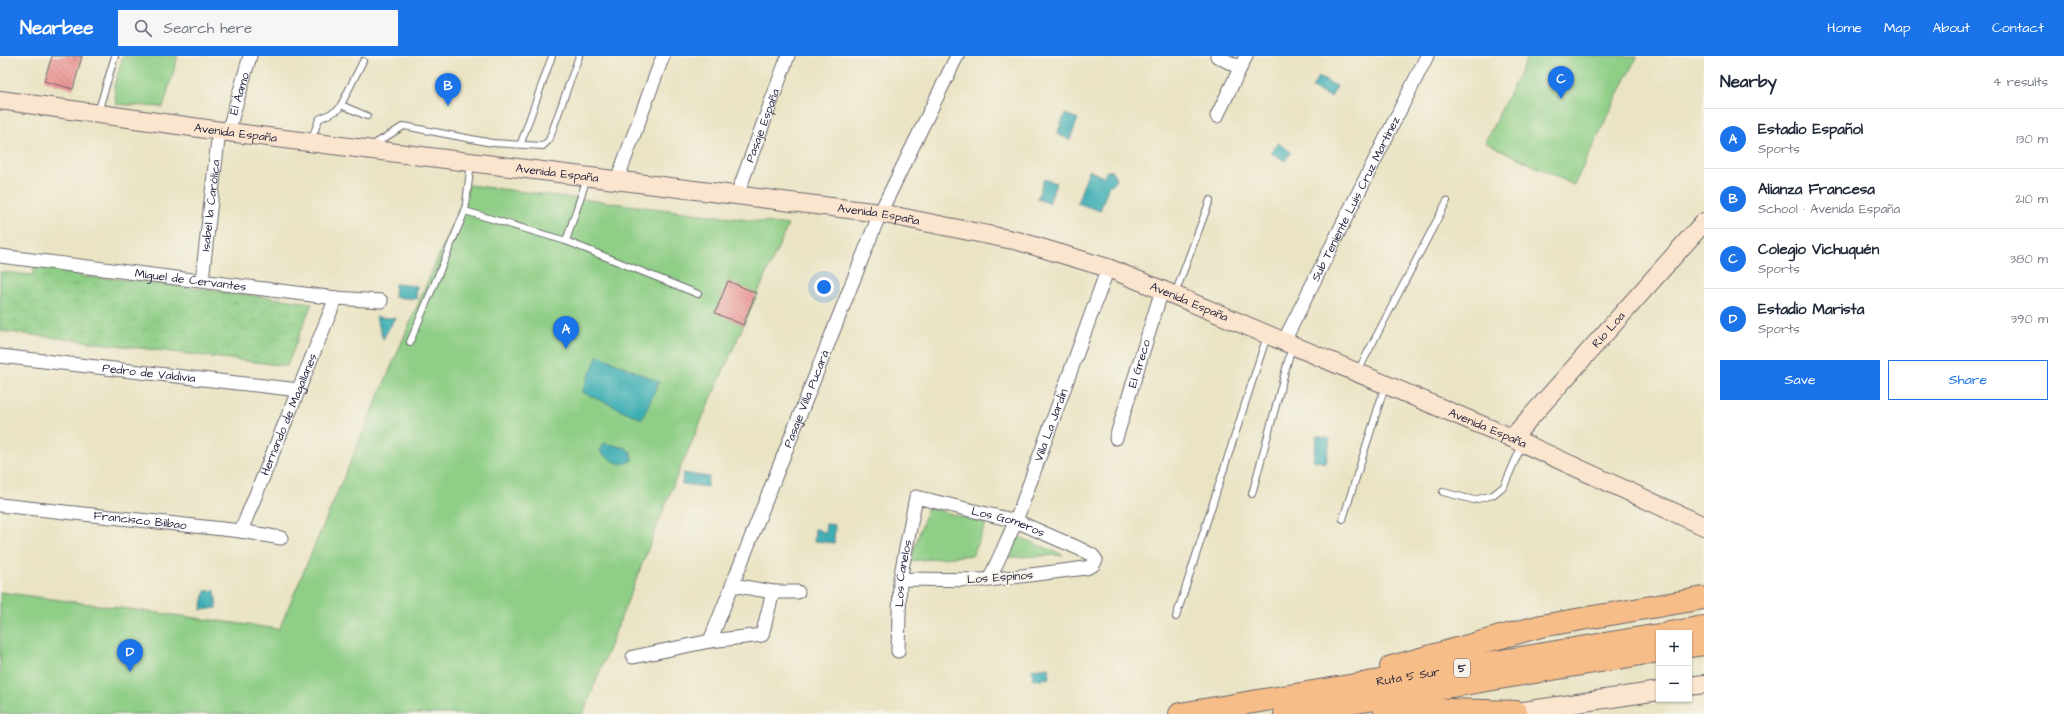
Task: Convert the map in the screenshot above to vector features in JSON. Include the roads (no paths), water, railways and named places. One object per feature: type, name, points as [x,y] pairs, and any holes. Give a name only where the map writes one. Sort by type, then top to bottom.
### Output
[{"type":"highway","points":[[1266,701],[1541,626],[1704,598]]},
{"type":"highway","points":[[1686,630],[1704,627]]},
{"type":"highway","name":"Ruta 5 Sur","points":[[1180,714],[1656,636]]},
{"type":"highway","points":[[1692,646],[1704,644]]},
{"type":"highway","name":"Ruta 5 Sur","points":[[1285,714],[1656,652]]},
{"type":"highway","points":[[1289,714],[1385,708],[1516,713]]},
{"type":"main road","name":"Avenida España","points":[[0,100],[224,131],[880,213],[1018,242],[1108,268],[1168,292],[1518,440],[1704,526]]},
{"type":"main road","name":"Río Loa","points":[[1518,440],[1704,222]]},
{"type":"main road","points":[[1692,686],[1704,684]]},
{"type":"main road","points":[[1516,713],[1656,691]]},
{"type":"street","name":"El Àamo","points":[[224,131],[250,56]]},
{"type":"street","points":[[617,180],[663,56]]},
{"type":"street","name":"Pasaje España","points":[[737,195],[788,56]]},
{"type":"street","name":"Pasaje Villa Pucará","points":[[710,642],[880,213],[957,56]]},
{"type":"street","points":[[1217,56],[1243,62],[1217,116]]},
{"type":"street","name":"Sub Teniente Luis Cruz Martínez","points":[[1288,343],[1426,56]]},
{"type":"street","name":"Isabel la Carólica","points":[[202,280],[224,131]]},
{"type":"street","name":"Miguel de Cervantes","points":[[0,256],[202,280],[336,298],[381,301]]},
{"type":"street","name":"Villa La Jardin","points":[[989,580],[1016,522],[1108,268]]},
{"type":"street","name":"El Greco","points":[[1116,438],[1168,292]]},
{"type":"street","name":"Hernando de Magallanes","points":[[241,531],[336,298]]},
{"type":"street","name":"Pedro de Valdivia","points":[[0,356],[299,390]]},
{"type":"street","name":"Los Gomeros","points":[[916,497],[1016,522],[1078,548],[1092,555],[1096,560]]},
{"type":"street","name":"Los Canelos","points":[[898,651],[900,579],[916,497]]},
{"type":"street","name":"Francisco Bilbao","points":[[0,505],[241,531],[281,538]]},
{"type":"street","name":"Los Espinos","points":[[900,579],[989,580],[1086,568],[1093,565],[1096,560]]},
{"type":"street","points":[[733,585],[772,592],[798,592]]},
{"type":"street","points":[[633,657],[710,642],[762,635],[772,592]]},
{"type":"lane","points":[[97,113],[115,56]]},
{"type":"lane","points":[[521,143],[552,56]]},
{"type":"lane","points":[[367,149],[404,126],[492,143],[521,143],[537,147],[547,144],[579,56]]},
{"type":"lane","points":[[310,142],[319,119],[338,110],[363,61]]},
{"type":"lane","points":[[341,105],[367,116]]},
{"type":"lane","points":[[410,342],[464,211],[471,162]]},
{"type":"lane","points":[[566,241],[588,177]]},
{"type":"lane","points":[[1168,292],[1210,200]]},
{"type":"lane","points":[[1357,373],[1447,201]]},
{"type":"lane","points":[[464,211],[566,241],[698,294]]},
{"type":"lane","points":[[1176,616],[1267,334]]},
{"type":"lane","points":[[1252,494],[1288,343]]},
{"type":"lane","points":[[1343,519],[1386,385]]},
{"type":"lane","points":[[1443,492],[1474,500],[1492,495],[1504,486],[1518,440]]},
{"type":"water","points":[[1318,77],[1337,86],[1331,97],[1312,88]]},
{"type":"water","points":[[1065,114],[1078,119],[1070,140],[1057,134]]},
{"type":"water","points":[[1278,143],[1291,152],[1285,161],[1271,153]]},
{"type":"water","points":[[1089,170],[1103,177],[1107,171],[1112,171],[1116,178],[1114,184],[1109,185],[1100,211],[1077,203]]},
{"type":"water","points":[[1044,179],[1056,183],[1049,203],[1037,199]]},
{"type":"water","points":[[395,284],[417,286],[416,299],[394,297]]},
{"type":"water","points":[[376,317],[395,318],[383,339]]},
{"type":"water","points":[[598,355],[659,382],[642,419],[582,392]]},
{"type":"water","points":[[1317,436],[1330,439],[1326,463],[1313,460]]},
{"type":"water","points":[[604,443],[625,448],[631,452],[632,460],[623,464],[612,460],[600,452]]},
{"type":"water","points":[[683,473],[709,477],[707,487],[682,484]]},
{"type":"water","points":[[826,524],[835,525],[834,543],[814,541],[815,528],[825,533]]},
{"type":"water","points":[[215,590],[217,608],[201,610],[205,591]]},
{"type":"water","points":[[1049,667],[1050,678],[1033,680],[1032,669]]},
{"type":"place","name":"Colegio Vichuquén","points":[[1561,99]]},
{"type":"place","name":"Alianza Francesa","points":[[448,106]]},
{"type":"place","name":"Estadio Español","points":[[566,349]]},
{"type":"place","name":"Estadio Marista","points":[[130,672]]}]
